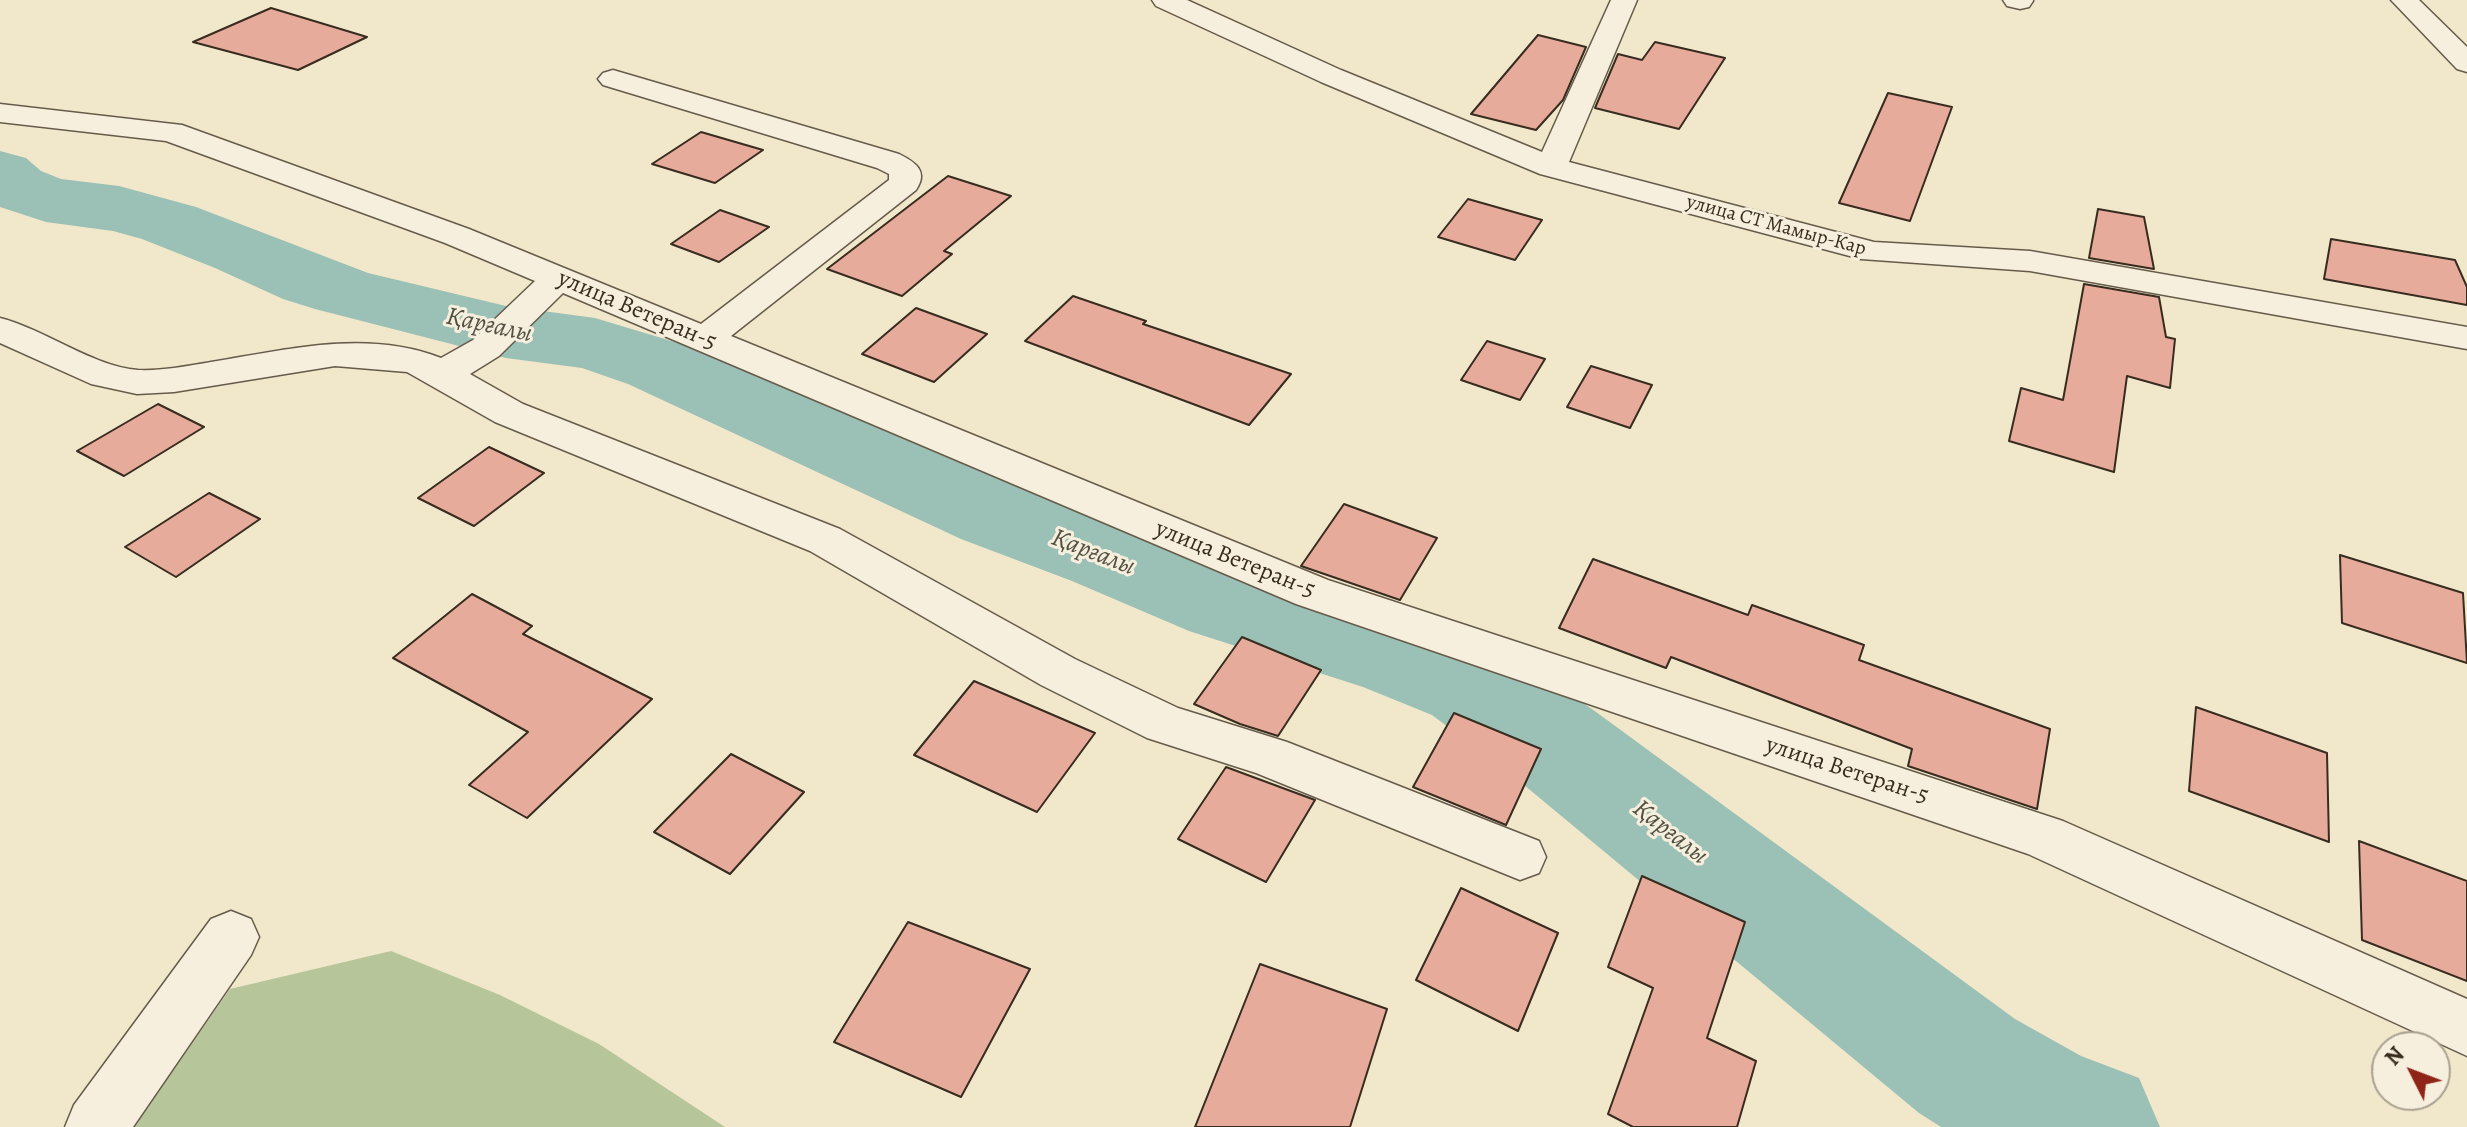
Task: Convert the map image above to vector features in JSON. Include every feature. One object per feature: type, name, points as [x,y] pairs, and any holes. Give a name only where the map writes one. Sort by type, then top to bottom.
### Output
[{"type":"street","name":"улица СТ Мамыр-Кар","points":[[1165,0],[1331,76],[1551,167],[1873,252],[2030,261],[2467,338]]},
{"type":"street","points":[[1551,167],[1624,0]]},
{"type":"street","points":[[2404,0],[2467,63]]},
{"type":"street","points":[[2424,21],[2467,26]]},
{"type":"street","points":[[613,79],[888,161],[905,170],[905,183],[704,339]]},
{"type":"street","name":"улица Ветеран-5","points":[[0,113],[171,132],[457,236],[545,293],[704,339],[1312,592],[2044,837],[2467,1028]]},
{"type":"street","points":[[443,373],[486,348],[545,293]]},
{"type":"street","points":[[0,329],[105,375],[137,382],[174,380],[335,354],[405,360],[443,373],[482,401],[509,413],[825,540],[1058,672],[1164,724],[1269,757],[1520,857]]},
{"type":"street","points":[[96,1127],[231,937]]},
{"type":"green space","points":[[391,951],[500,995],[599,1044],[725,1127],[133,1127],[230,989]]},
{"type":"building","points":[[271,8],[367,37],[298,70],[193,42]]},
{"type":"building","points":[[1538,35],[1586,47],[1563,100],[1536,130],[1471,114]]},
{"type":"building","points":[[1655,42],[1725,58],[1679,129],[1595,108],[1618,54],[1642,60]]},
{"type":"building","points":[[1888,93],[1952,107],[1910,221],[1839,203]]},
{"type":"building","points":[[701,132],[763,150],[715,183],[652,164]]},
{"type":"building","points":[[948,176],[1011,196],[944,251],[952,254],[902,296],[827,269]]},
{"type":"building","points":[[1468,199],[1542,220],[1515,260],[1438,237]]},
{"type":"building","points":[[2098,209],[2144,217],[2154,269],[2089,258]]},
{"type":"building","points":[[720,210],[769,227],[719,262],[671,244]]},
{"type":"building","points":[[2331,239],[2455,260],[2467,287],[2467,305],[2324,279]]},
{"type":"building","points":[[2084,284],[2159,297],[2166,337],[2175,339],[2170,388],[2127,376],[2114,472],[2009,441],[2021,388],[2063,400]]},
{"type":"building","points":[[1073,296],[1146,321],[1143,324],[1291,374],[1249,425],[1025,341]]},
{"type":"building","points":[[916,308],[987,334],[934,382],[862,354]]},
{"type":"building","points":[[1487,341],[1545,359],[1520,400],[1461,380]]},
{"type":"building","points":[[1591,366],[1652,385],[1630,428],[1567,407]]},
{"type":"building","points":[[158,404],[204,427],[124,476],[77,451]]},
{"type":"building","points":[[489,447],[544,473],[474,526],[418,498]]},
{"type":"building","points":[[209,493],[260,519],[176,577],[125,547]]},
{"type":"building","points":[[1344,504],[1437,538],[1400,600],[1301,566]]},
{"type":"building","points":[[2340,555],[2463,593],[2467,663],[2342,623]]},
{"type":"building","points":[[1593,559],[1748,615],[1752,605],[1864,645],[1859,660],[2050,729],[2037,809],[1908,766],[1912,749],[1671,657],[1666,668],[1559,628]]},
{"type":"building","points":[[472,594],[532,626],[523,634],[652,699],[527,818],[469,785],[528,732],[393,658]]},
{"type":"building","points":[[1242,637],[1321,670],[1278,736],[1194,704]]},
{"type":"building","points":[[974,681],[1095,733],[1037,812],[914,755]]},
{"type":"building","points":[[2196,707],[2327,753],[2329,842],[2189,791]]},
{"type":"building","points":[[1454,713],[1541,749],[1506,825],[1413,787]]},
{"type":"building","points":[[731,754],[804,792],[730,874],[654,832]]},
{"type":"building","points":[[1226,767],[1315,800],[1266,882],[1178,839]]},
{"type":"building","points":[[2359,841],[2467,881],[2467,981],[2362,940]]},
{"type":"building","points":[[1642,876],[1745,922],[1707,1038],[1756,1061],[1737,1127],[1633,1127],[1608,1114],[1653,988],[1608,967]]},
{"type":"building","points":[[1461,888],[1558,933],[1518,1031],[1416,980]]},
{"type":"building","points":[[908,922],[1030,969],[961,1097],[834,1042]]},
{"type":"building","points":[[1260,964],[1387,1009],[1350,1127],[1195,1127]]},
{"type":"waterway","name":"Қарғалы","points":[[0,173],[15,187],[46,200],[119,209],[169,223],[243,251],[311,282],[344,292],[506,332],[595,344],[658,365],[995,515],[1107,555],[1225,604],[1399,657],[1470,685],[1552,742],[1967,1066],[2064,1124],[2090,1127]]}]
